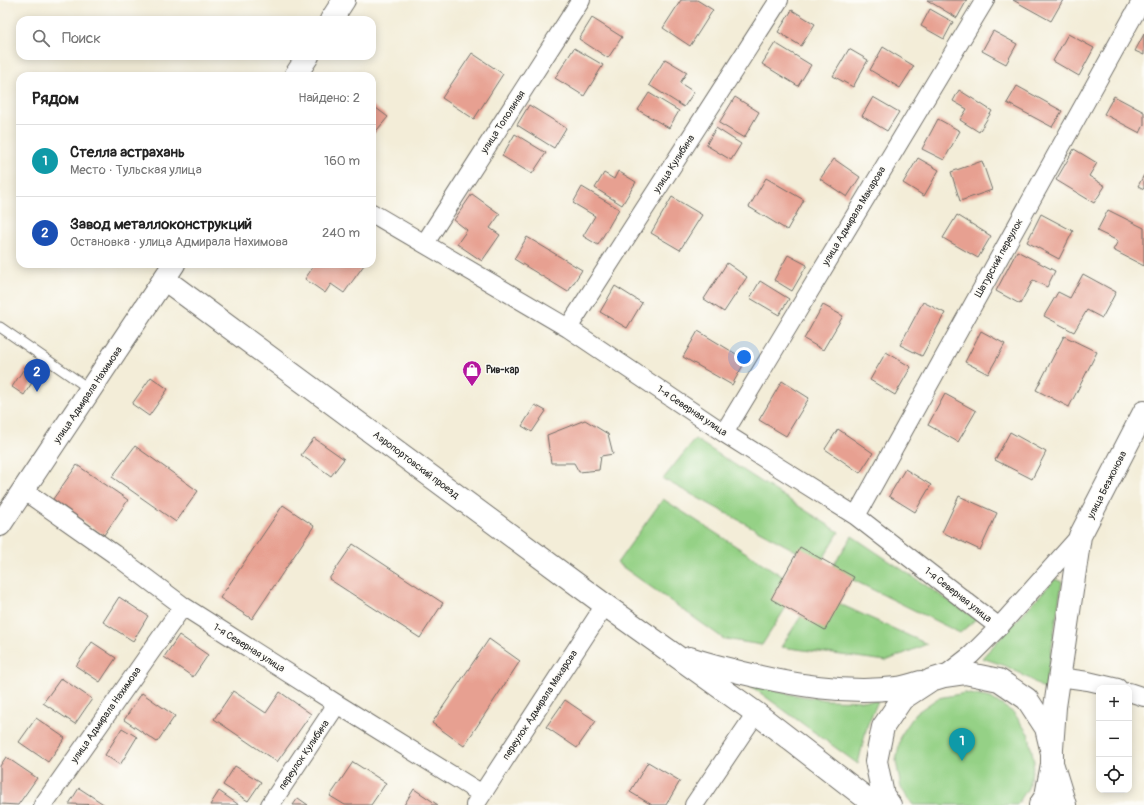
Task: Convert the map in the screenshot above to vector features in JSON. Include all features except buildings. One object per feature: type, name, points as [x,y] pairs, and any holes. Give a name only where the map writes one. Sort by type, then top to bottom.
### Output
[{"type":"main road","points":[[334,16],[344,0]]},
{"type":"main road","points":[[298,72],[305,60]]},
{"type":"main road","name":"улица Адмирала Нахимова","points":[[0,525],[169,272]]},
{"type":"main road","name":"Аэропортовский проезд","points":[[169,272],[605,605],[756,713],[875,805]]},
{"type":"main road","name":"улица Безжонова","points":[[1052,758],[1055,707],[1080,536],[1144,412]]},
{"type":"main road","points":[[668,650],[701,662],[755,676],[800,685],[840,689],[872,690],[898,688],[937,678],[965,673],[999,680],[1027,700],[1046,728],[1052,758],[1065,805]]},
{"type":"main road","points":[[890,805],[883,795],[876,761],[883,727],[902,699],[937,678]]},
{"type":"main road","points":[[1040,805],[1046,796],[1052,758]]},
{"type":"street","name":"улица Тополиная","points":[[425,243],[581,0]]},
{"type":"street","name":"улица Кулибина","points":[[568,328],[779,0]]},
{"type":"street","name":"улица Адмирала Макарова","points":[[724,433],[985,0]]},
{"type":"street","name":"Шатурский переулок","points":[[856,516],[1142,0]]},
{"type":"street","name":"1-я Северная улица","points":[[376,215],[568,328],[724,433],[856,516],[999,627]]},
{"type":"street","name":"1-я Северная улица","points":[[23,490],[114,554],[183,606],[337,704],[478,800]]},
{"type":"street","points":[[937,678],[971,655],[999,627],[1080,536]]},
{"type":"street","name":"переулок Адмирала Макарова","points":[[478,800],[605,605]]},
{"type":"street","name":"улица Адмирала Нахимова","points":[[43,805],[183,606]]},
{"type":"street","points":[[1059,678],[1088,681],[1105,685]]},
{"type":"street","points":[[1132,693],[1144,697]]},
{"type":"street","name":"переулок Кулибина","points":[[270,805],[337,704]]},
{"type":"street","points":[[694,805],[756,713]]},
{"type":"street","points":[[876,761],[884,805]]},
{"type":"lane","points":[[0,327],[91,390]]},
{"type":"green space","points":[[695,439],[839,532],[820,564],[663,479]]},
{"type":"green space","points":[[663,499],[799,587],[762,645],[724,639],[617,563]]},
{"type":"green space","points":[[852,536],[976,619],[960,633],[831,569]]},
{"type":"green space","points":[[1055,579],[1062,582],[1045,690],[1030,679],[1006,666],[982,658]]},
{"type":"green space","points":[[816,593],[927,644],[886,661],[781,647]]},
{"type":"green space","points":[[748,684],[789,694],[827,700],[878,701],[867,726],[858,764]]},
{"type":"green space","points":[[965,693],[991,698],[1014,713],[1029,735],[1034,762],[1028,788],[1017,805],[913,805],[901,788],[896,761],[901,735],[916,713],[938,698]]},
{"type":"place","name":"Рив-кар","points":[[472,387]]},
{"type":"place","name":"Завод металлоконструкций","points":[[37,392]]},
{"type":"place","name":"Стелла астрахань","points":[[962,761]]}]
